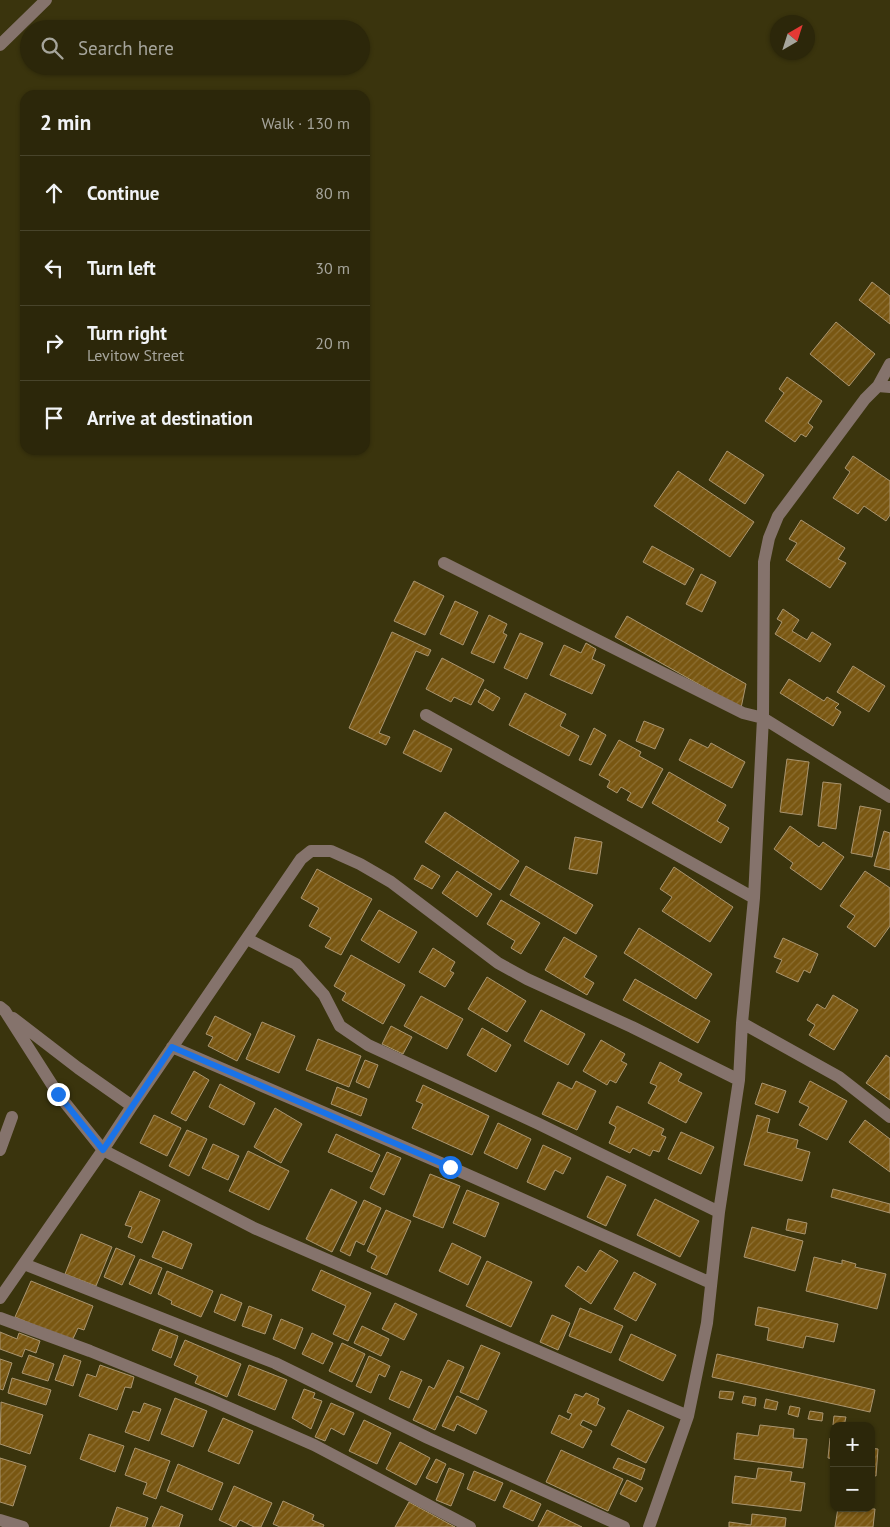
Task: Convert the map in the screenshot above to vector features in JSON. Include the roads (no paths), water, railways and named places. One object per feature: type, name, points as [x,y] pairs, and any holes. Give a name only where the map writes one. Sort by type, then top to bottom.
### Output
[{"type":"street","points":[[26,20],[46,0]]},
{"type":"street","points":[[0,46],[20,26]]},
{"type":"street","points":[[649,1527],[688,1416],[706,1324],[719,1212],[739,1080],[742,1023],[754,898],[763,718],[764,562],[769,538],[778,516],[866,399],[884,387],[890,364]]},
{"type":"street","points":[[444,563],[743,713],[763,718],[890,797]]},
{"type":"street","points":[[426,715],[754,898]]},
{"type":"street","points":[[0,1298],[301,859],[311,851],[331,851],[360,864],[391,882],[498,962],[520,975],[632,1027],[739,1080]]},
{"type":"street","points":[[247,939],[296,964],[324,995],[340,1026],[368,1044],[540,1124],[719,1212]]},
{"type":"street","points":[[2,1009],[78,1068],[132,1106]]},
{"type":"street","points":[[2,1009],[58,1094],[103,1150],[254,1228],[688,1416]]},
{"type":"street","points":[[742,1023],[839,1077],[890,1117]]},
{"type":"street","points":[[172,1047],[450,1167],[711,1283]]},
{"type":"street","points":[[0,1150],[12,1117]]},
{"type":"street","points":[[24,1264],[275,1363],[428,1438],[624,1527]]},
{"type":"street","points":[[0,1318],[90,1351],[194,1393],[314,1445],[470,1527]]},
{"type":"street","points":[[0,1520],[23,1527]]}]
